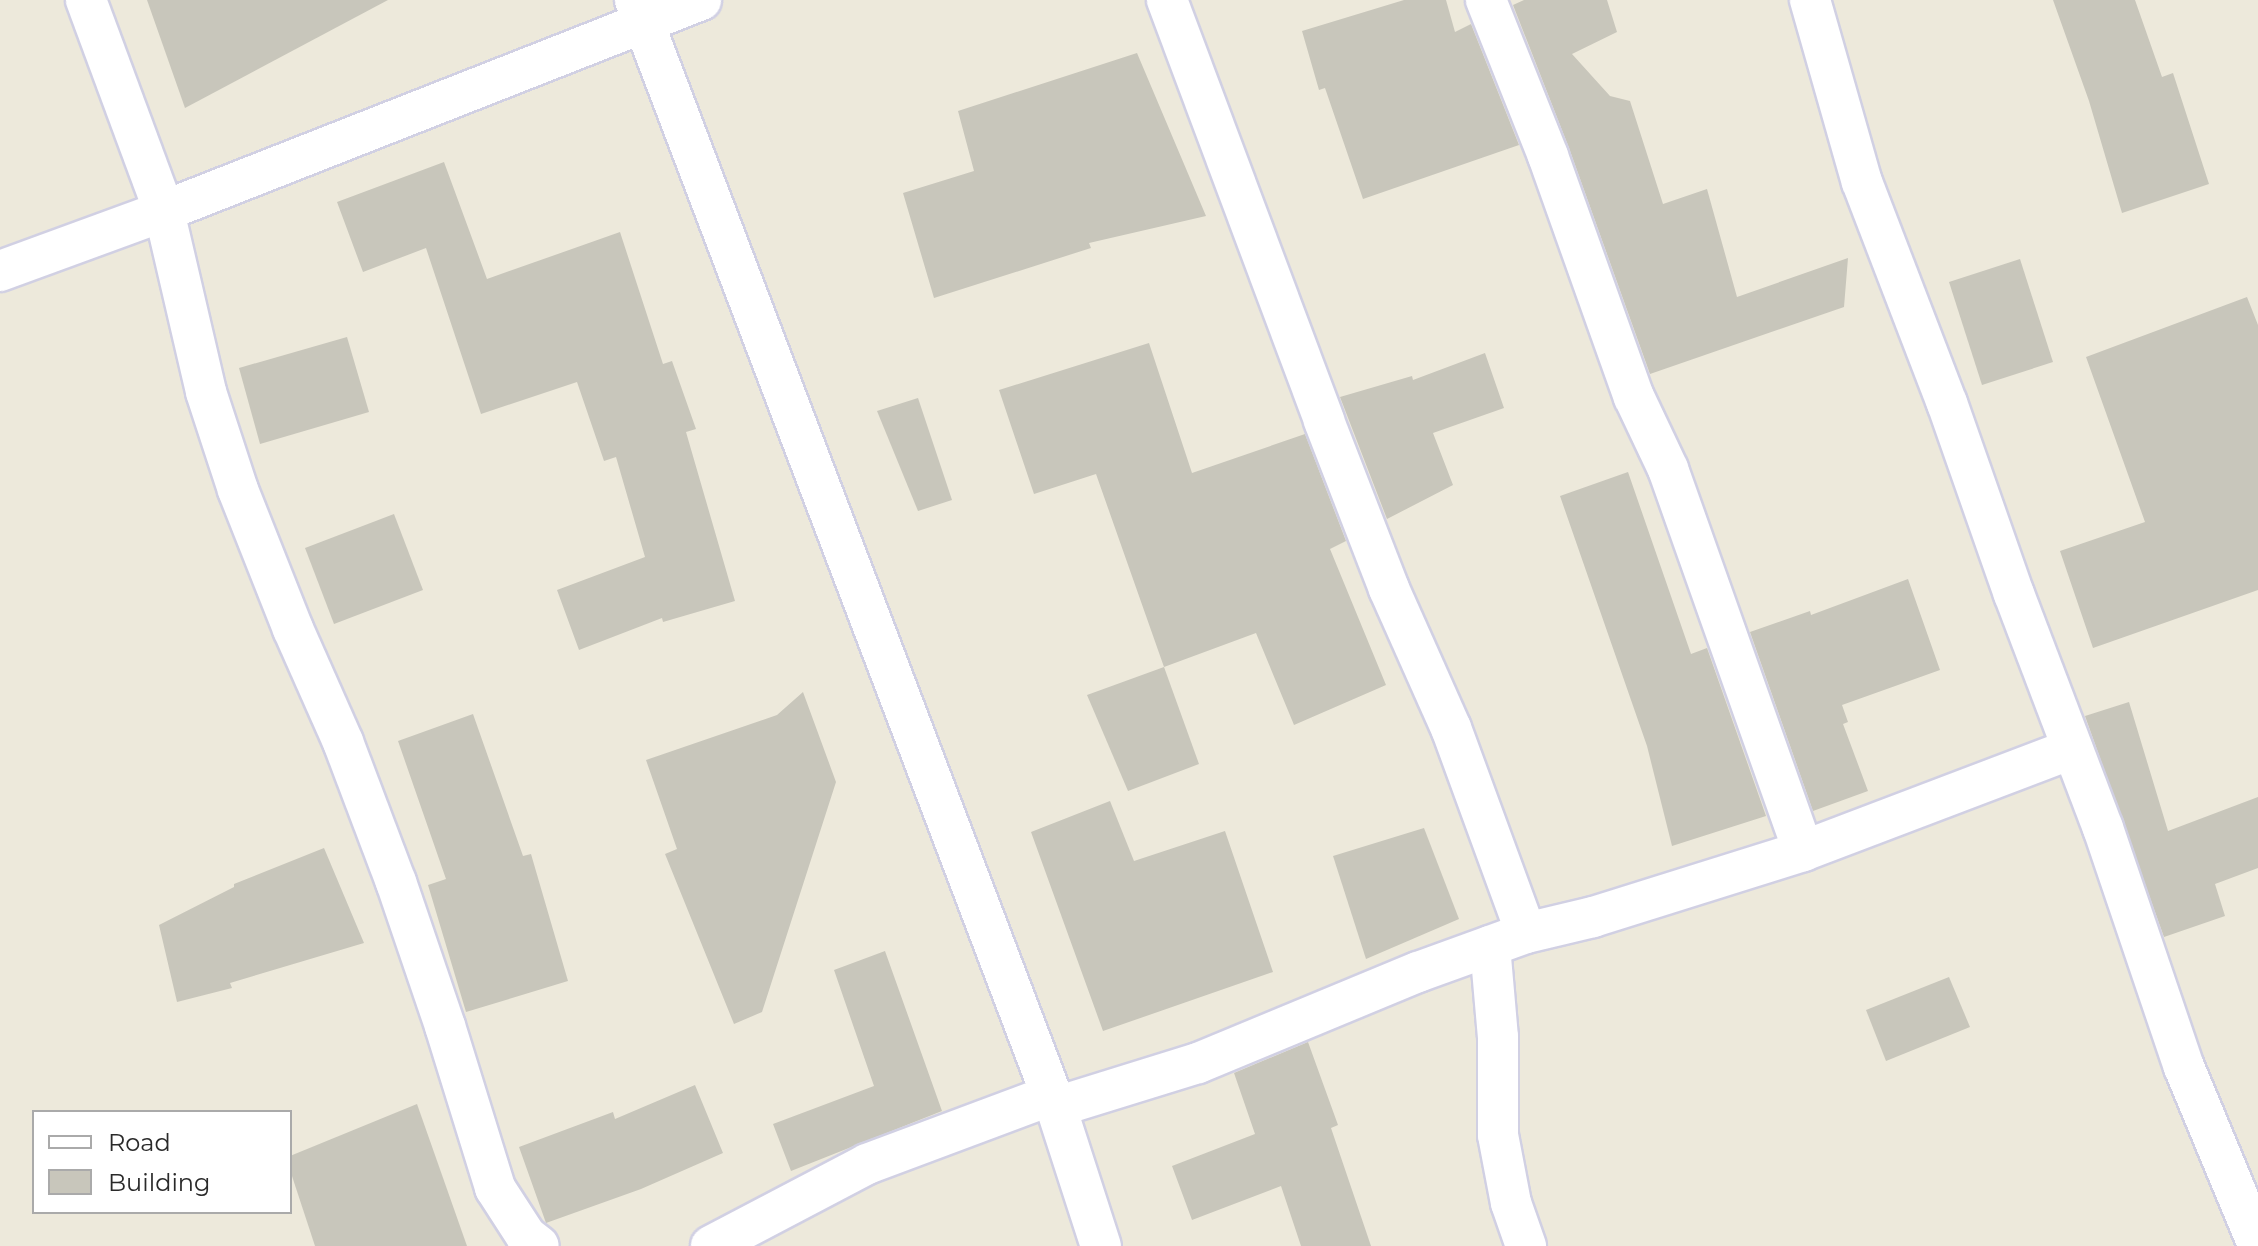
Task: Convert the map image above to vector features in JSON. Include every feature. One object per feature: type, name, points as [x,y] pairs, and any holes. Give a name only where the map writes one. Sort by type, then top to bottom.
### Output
[{"type":"street","points":[[86,0],[164,211],[206,392],[238,490],[293,629],[343,742],[396,882],[450,1039],[495,1188],[526,1236],[539,1246]]},
{"type":"street","points":[[0,271],[164,211],[639,11],[701,0]]},
{"type":"street","points":[[1167,0],[1264,267],[1389,589],[1451,728],[1526,933]]},
{"type":"street","points":[[1486,0],[1548,156],[1634,397],[1668,469],[1803,851]]},
{"type":"street","points":[[1810,0],[1862,182],[1947,403],[2184,1067],[2258,1242],[2246,1246]]},
{"type":"street","points":[[639,11],[1054,1101],[1101,1246]]},
{"type":"street","points":[[711,1246],[867,1164],[1054,1101],[1198,1063],[1526,933],[1593,917],[1803,851],[2072,749]]},
{"type":"street","points":[[1490,946],[1498,1037],[1498,1135],[1511,1203],[1526,1246]]},
{"type":"building","points":[[147,0],[388,0],[185,108]]},
{"type":"building","points":[[1404,0],[1446,0],[1455,32],[1471,24],[1519,145],[1363,199],[1325,88],[1319,90],[1302,31]]},
{"type":"building","points":[[1524,0],[1607,0],[1617,32],[1572,54],[1610,96],[1630,101],[1663,204],[1707,189],[1737,297],[1848,258],[1844,307],[1650,374],[1569,148],[1513,5]]},
{"type":"building","points":[[2053,0],[2135,0],[2162,77],[2173,73],[2209,184],[2122,213],[2089,101]]},
{"type":"building","points":[[1137,53],[1206,216],[1089,243],[1091,248],[934,298],[903,193],[974,171],[958,111]]},
{"type":"building","points":[[444,162],[487,279],[620,232],[663,364],[672,361],[696,429],[686,432],[735,601],[663,622],[662,618],[579,650],[557,590],[645,557],[616,457],[604,461],[577,382],[481,414],[426,248],[363,272],[337,202]]},
{"type":"building","points":[[2020,259],[2053,362],[1982,385],[1949,282]]},
{"type":"building","points":[[2247,297],[2258,325],[2258,590],[2093,648],[2060,551],[2145,522],[2086,357]]},
{"type":"building","points":[[347,337],[369,412],[260,444],[239,368]]},
{"type":"building","points":[[1149,343],[1192,473],[1305,434],[1346,541],[1330,549],[1386,685],[1294,725],[1256,633],[1164,667],[1096,474],[1034,494],[999,390]]},
{"type":"building","points":[[1485,353],[1504,408],[1433,433],[1453,485],[1387,519],[1340,397],[1412,376],[1413,380]]},
{"type":"building","points":[[918,398],[952,500],[918,511],[877,411]]},
{"type":"building","points":[[1628,472],[1691,654],[1707,648],[1766,816],[1672,846],[1647,746],[1560,496]]},
{"type":"building","points":[[394,514],[423,590],[334,624],[305,548]]},
{"type":"building","points":[[1908,579],[1940,670],[1842,705],[1848,722],[1843,724],[1868,791],[1813,811],[1750,632],[1810,611],[1811,615]]},
{"type":"building","points":[[1164,667],[1199,764],[1128,791],[1087,695]]},
{"type":"building","points":[[803,692],[836,782],[762,1012],[734,1024],[665,854],[677,849],[646,760],[777,715]]},
{"type":"building","points":[[2129,702],[2168,831],[2258,797],[2258,868],[2215,884],[2225,916],[2164,937],[2085,716]]},
{"type":"building","points":[[473,714],[523,856],[531,854],[568,981],[466,1012],[428,885],[446,879],[398,741]]},
{"type":"building","points":[[1110,801],[1134,861],[1225,831],[1273,972],[1103,1031],[1031,832]]},
{"type":"building","points":[[1424,828],[1459,919],[1366,959],[1333,856]]},
{"type":"building","points":[[324,848],[364,943],[230,983],[232,988],[177,1002],[159,925],[234,887],[234,884]]},
{"type":"building","points":[[885,951],[942,1111],[791,1171],[773,1124],[874,1086],[834,970]]},
{"type":"building","points":[[1949,977],[1970,1027],[1886,1061],[1866,1010]]},
{"type":"building","points":[[1308,1042],[1338,1125],[1331,1128],[1371,1246],[1301,1246],[1281,1186],[1192,1220],[1172,1166],[1255,1134],[1234,1073]]},
{"type":"building","points":[[695,1085],[723,1153],[641,1189],[546,1223],[519,1147],[613,1112],[615,1119]]},
{"type":"building","points":[[417,1104],[467,1246],[315,1246],[292,1176],[292,1155]]}]
